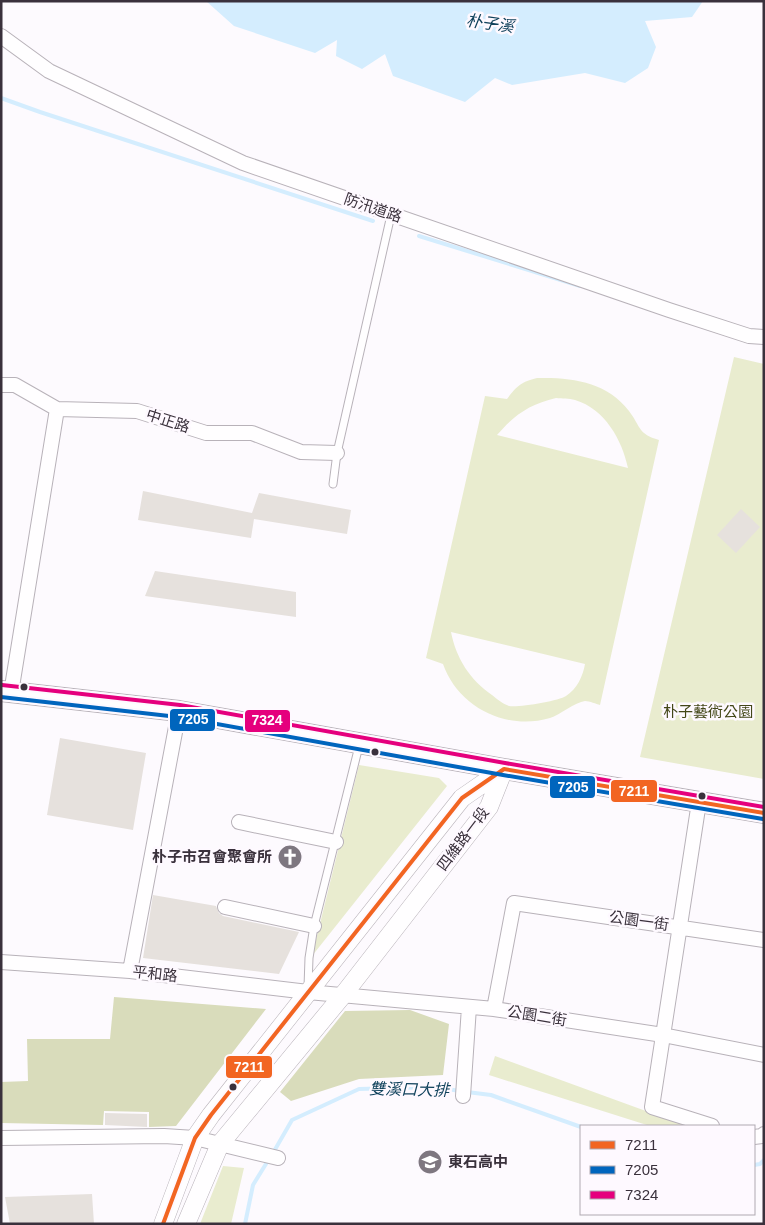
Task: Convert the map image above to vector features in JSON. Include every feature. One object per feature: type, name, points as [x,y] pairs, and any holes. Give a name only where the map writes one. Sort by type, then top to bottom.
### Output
[{"type":"main road","points":[[6,692],[178,712],[764,813]]},
{"type":"street","name":"防汛道路","points":[[1,36],[50,71],[243,163],[669,310],[749,336],[764,337]]},
{"type":"street","name":"中正路","points":[[1,385],[15,385],[57,409],[137,411],[206,433],[252,433],[300,452],[337,452]]},
{"type":"street","points":[[6,692],[57,409]]},
{"type":"street","points":[[130,971],[178,712]]},
{"type":"street","name":"四維路一段","points":[[163,1224],[195,1138],[462,798],[504,769]]},
{"type":"street","name":"四維路一段","points":[[186,1224],[220,1144],[343,995],[489,807],[504,769]]},
{"type":"street","points":[[698,802],[652,1107],[709,1125]]},
{"type":"street","points":[[239,822],[336,842]]},
{"type":"street","name":"公園一街","points":[[494,1009],[514,903],[764,940]]},
{"type":"street","points":[[225,907],[314,926]]},
{"type":"street","name":"平和路","points":[[1,962],[130,971],[308,992]]},
{"type":"street","name":"公園二街","points":[[308,992],[494,1009],[663,1035],[764,1055]]},
{"type":"street","points":[[463,1096],[470,1007]]},
{"type":"street","points":[[1,1138],[164,1136],[195,1138],[278,1158]]},
{"type":"lane","points":[[333,484],[337,452],[391,215]]},
{"type":"lane","points":[[308,992],[309,958],[314,926],[359,743]]},
{"type":"green space","name":"朴子藝術公園","points":[[734,357],[764,364],[764,779],[640,757]]},
{"type":"green space","points":[[550,378],[576,380],[610,393],[629,411],[643,432],[659,440],[600,705],[585,701],[550,718],[517,721],[501,718],[486,712],[472,703],[450,679],[443,664],[426,658],[485,396],[507,399],[520,385],[532,380]],"holes":[[[556,398],[573,399],[595,410],[617,437],[628,468],[497,435],[523,411],[538,403]],[[451,632],[585,664],[583,673],[573,690],[562,698],[529,705],[509,706],[484,689],[465,668],[456,651]]]},
{"type":"green space","points":[[359,765],[439,778],[447,786],[312,956]]},
{"type":"green space","points":[[114,997],[266,1009],[176,1126],[149,1127],[149,1112],[104,1111],[103,1125],[1,1123],[1,1082],[28,1081],[27,1039],[110,1039]]},
{"type":"green space","points":[[410,1010],[449,1024],[443,1075],[359,1079],[291,1101],[280,1092],[345,1011]]},
{"type":"green space","points":[[495,1056],[684,1125],[647,1125],[489,1075]]},
{"type":"green space","points":[[223,1166],[244,1168],[231,1224],[200,1224]]},
{"type":"water","name":"朴子溪","points":[[206,1],[703,1],[692,17],[645,21],[656,47],[648,68],[625,83],[585,73],[512,85],[495,78],[465,102],[393,76],[385,54],[362,69],[336,56],[337,40],[315,53],[234,26]]},
{"type":"building","points":[[143,491],[252,513],[259,493],[351,510],[347,534],[254,519],[251,538],[138,520]]},
{"type":"building","points":[[741,509],[760,527],[736,553],[717,535]]},
{"type":"building","points":[[155,571],[296,592],[296,617],[145,596]]},
{"type":"building","points":[[60,738],[146,753],[133,830],[47,815]]},
{"type":"building","points":[[153,895],[216,906],[219,913],[223,916],[299,932],[279,974],[143,958]]},
{"type":"building","points":[[105,1113],[147,1114],[147,1127],[105,1125]]},
{"type":"building","points":[[92,1194],[94,1224],[10,1224],[5,1197]]},
{"type":"waterway","points":[[1,98],[373,221]]},
{"type":"waterway","points":[[419,236],[580,286]]},
{"type":"waterway","name":"雙溪口大排","points":[[273,1153],[292,1120],[359,1089],[434,1087],[460,1091]]},
{"type":"waterway","name":"雙溪口大排","points":[[467,1092],[491,1095],[580,1127]]},
{"type":"waterway","name":"雙溪口大排","points":[[245,1224],[253,1185],[269,1159]]},
{"type":"waterway","name":"雙溪口大排","points":[[755,1165],[760,1164],[764,1160]]},
{"type":"transit line","name":"7324","points":[[2,685],[180,705],[764,807]]},
{"type":"transit line","name":"7205","points":[[1,697],[178,717],[763,819]]},
{"type":"transit line","name":"7211","points":[[504,769],[764,813]]},
{"type":"transit line","name":"7211","points":[[163,1224],[195,1138],[211,1115],[462,798],[504,769]]},
{"type":"place","name":"朴子市召會聚會所","points":[[290,857]]},
{"type":"place","name":"東石高中","points":[[430,1162]]}]
